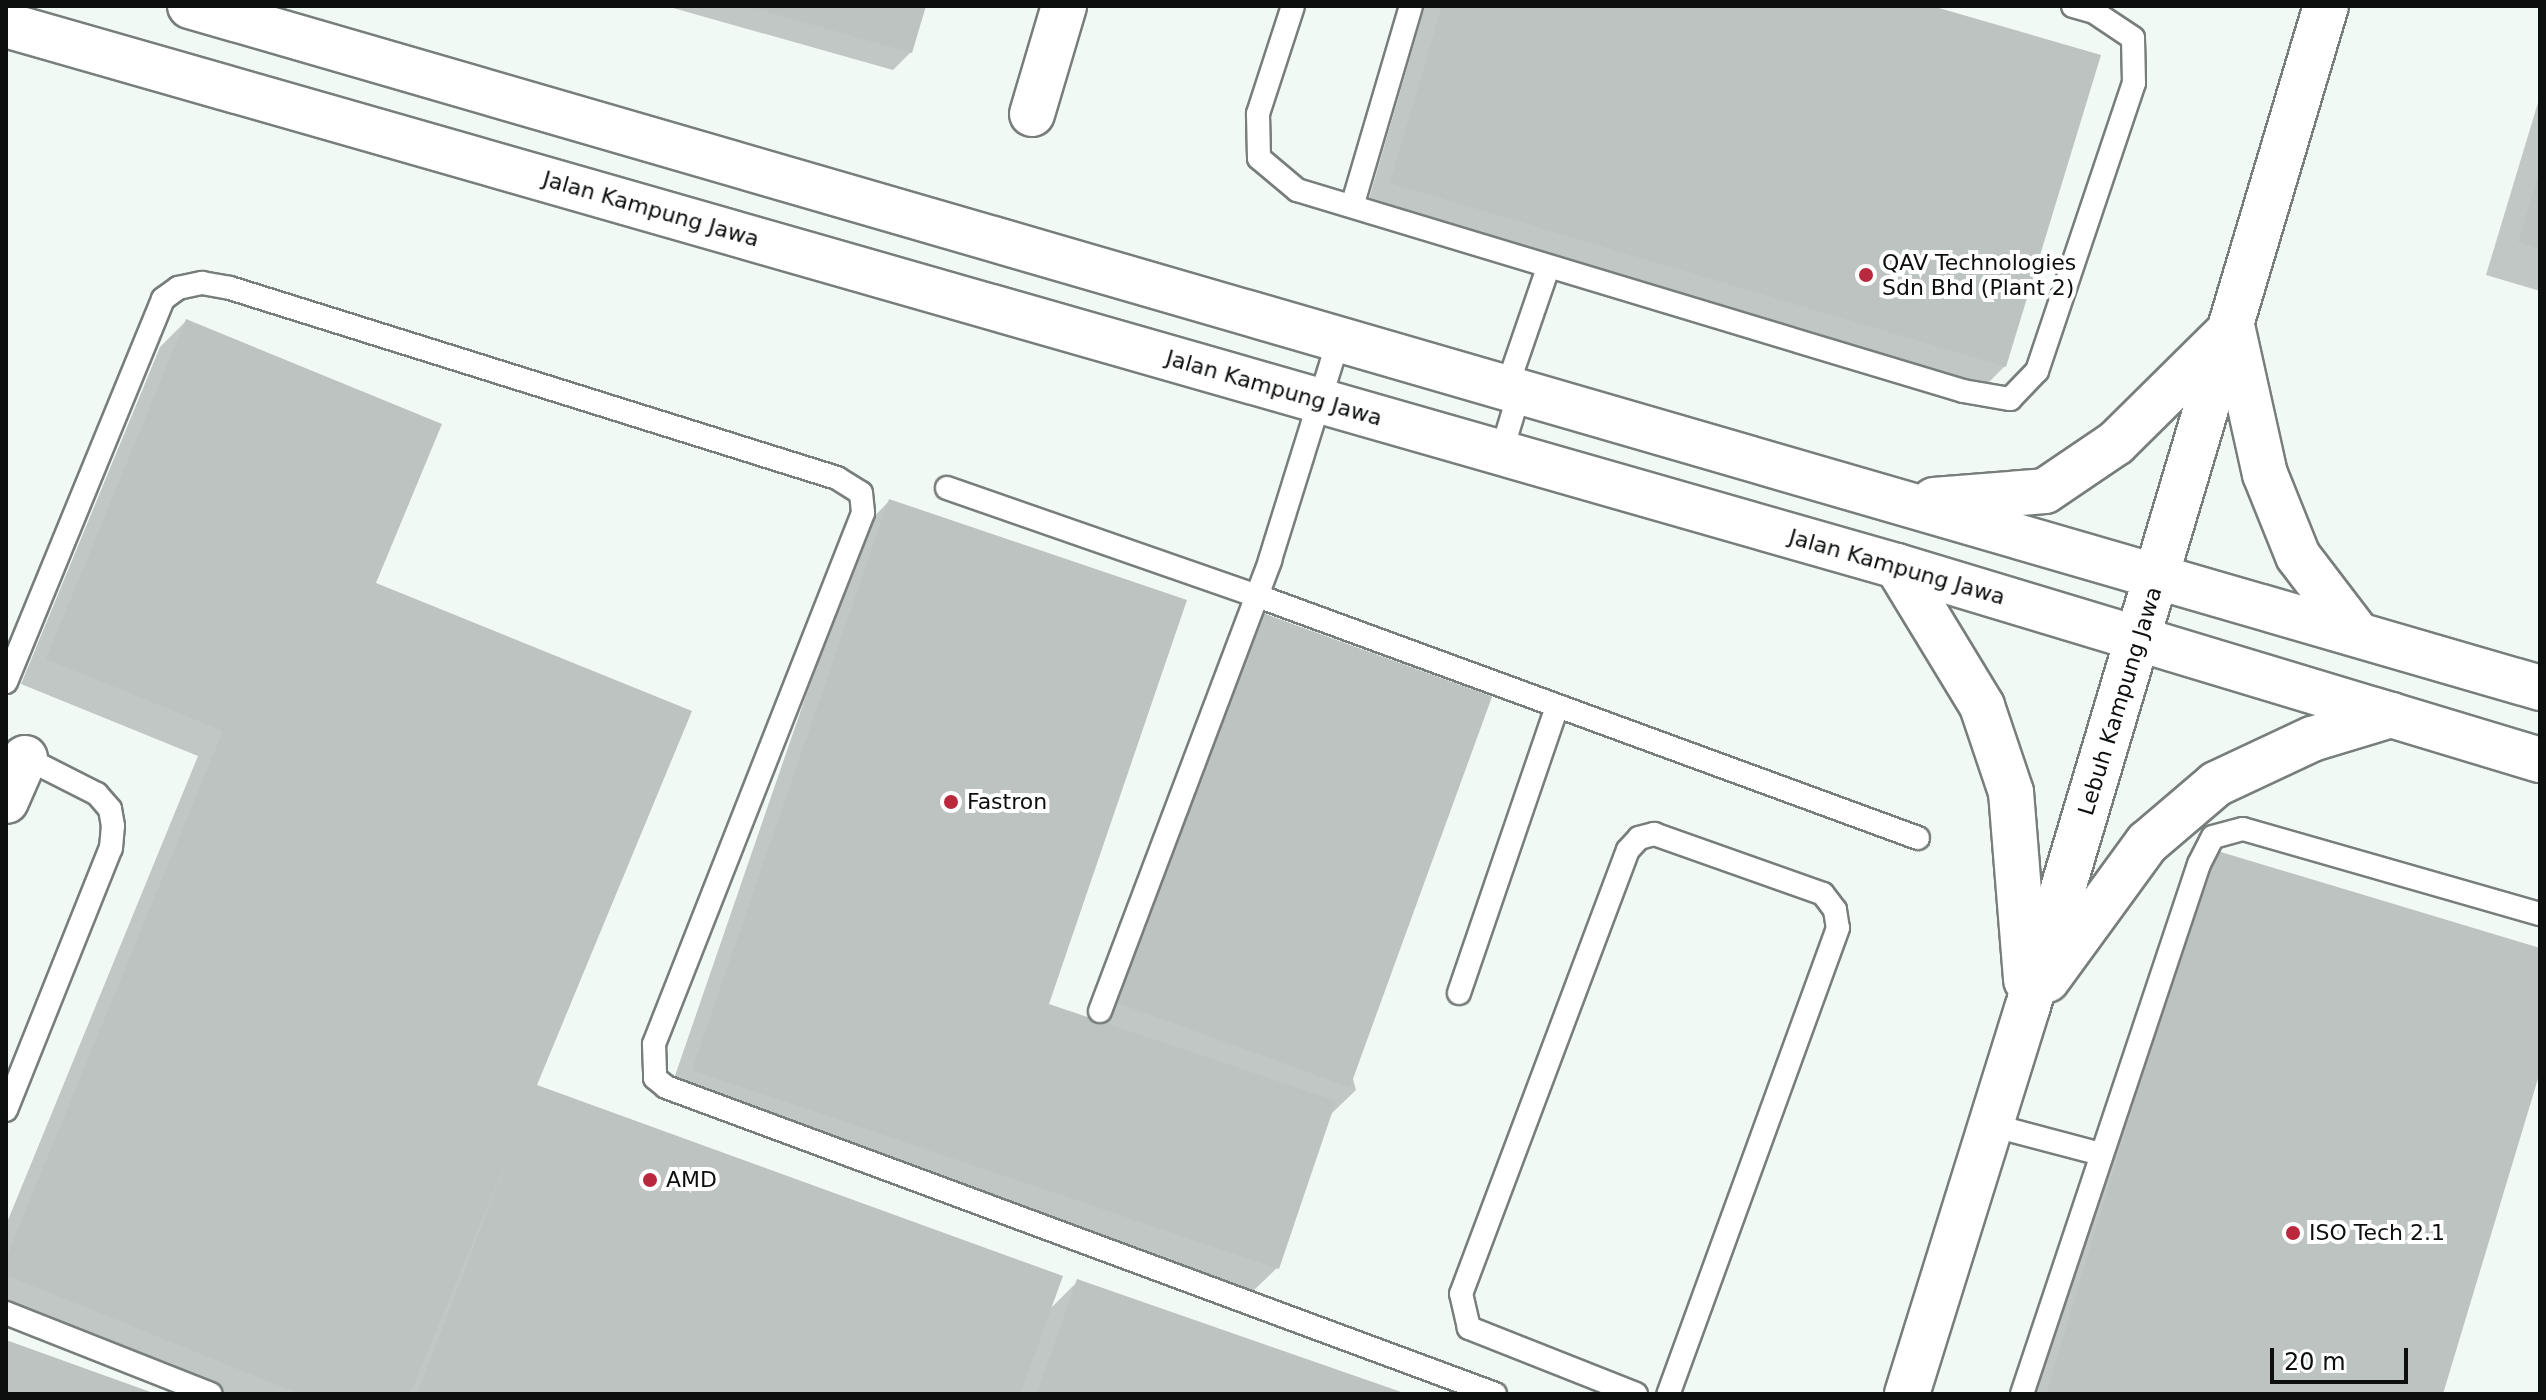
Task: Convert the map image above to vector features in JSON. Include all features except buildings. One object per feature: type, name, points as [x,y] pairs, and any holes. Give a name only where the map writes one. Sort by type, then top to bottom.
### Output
[{"type":"street","points":[[190,6],[2356,632],[2540,688]]},
{"type":"street","points":[[1032,114],[1064,6]]},
{"type":"street","name":"Lebuh Kampung Jawa","points":[[1907,1394],[2139,639],[2326,6]]},
{"type":"street","name":"Jalan Kampung Jawa","points":[[6,25],[1897,566],[2540,760]]},
{"type":"street","points":[[1904,502],[2045,491],[2116,443],[2233,327]]},
{"type":"street","points":[[2233,327],[2276,502],[2298,556],[2356,632]]},
{"type":"street","points":[[1897,566],[1982,706],[2011,792],[2028,1006]]},
{"type":"street","points":[[2028,1006],[2147,843],[2216,784],[2312,739],[2391,715]]},
{"type":"street","points":[[6,801],[16,753]]},
{"type":"lane","points":[[1293,6],[1258,114],[1259,158],[1297,190],[1353,203],[1548,268],[1963,391],[2010,399],[2037,371],[2134,83],[2133,38],[2094,12],[2073,6]]},
{"type":"lane","points":[[1353,203],[1411,6]]},
{"type":"lane","points":[[1501,453],[1513,389],[1548,268]]},
{"type":"lane","points":[[6,682],[163,299],[178,288],[202,283],[230,288],[837,478],[861,493],[863,513],[654,1044],[655,1078],[681,1092],[1495,1394]]},
{"type":"lane","points":[[1100,1011],[1255,595],[1339,338]]},
{"type":"lane","points":[[947,488],[1255,595],[1918,838]]},
{"type":"lane","points":[[1459,993],[1557,706]]},
{"type":"lane","points":[[7,1103],[111,848],[113,826],[110,809],[97,794],[16,753]]},
{"type":"lane","points":[[2022,1394],[2199,864],[2213,837],[2243,829],[2540,914]]},
{"type":"lane","points":[[1636,1394],[1469,1328],[1461,1294],[1628,850],[1639,838],[1654,834],[1823,894],[1835,910],[1838,928],[1668,1394]]},
{"type":"lane","points":[[1991,1125],[2101,1154]]},
{"type":"lane","points":[[6,1313],[211,1394]]},
{"type":"place","name":"QAV Technologies Sdn Bhd (Plant 2)","points":[[1866,275]]},
{"type":"place","name":"Fastron","points":[[951,802]]},
{"type":"place","name":"AMD","points":[[650,1180]]},
{"type":"place","name":"ISO Tech 2.1","points":[[2293,1233]]}]
